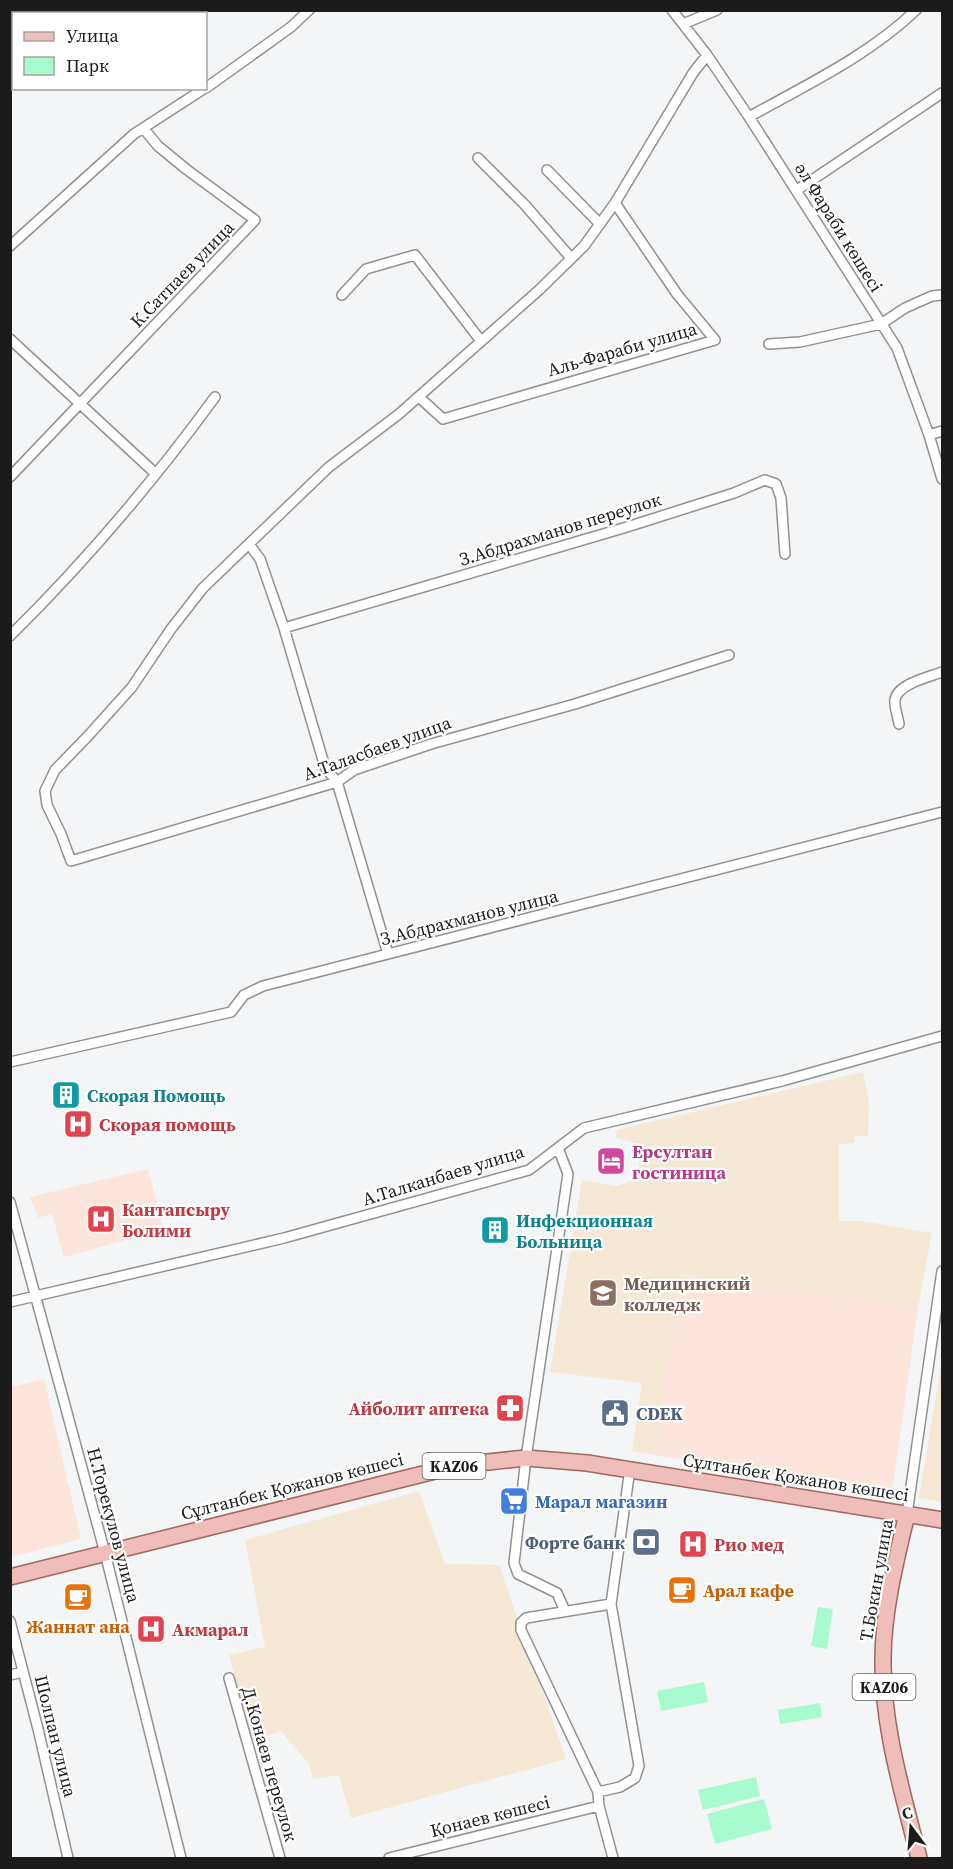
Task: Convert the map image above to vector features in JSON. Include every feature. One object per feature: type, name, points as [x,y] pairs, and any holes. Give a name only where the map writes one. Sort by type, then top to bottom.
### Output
[{"type":"main road","name":"Сұлтанбек Қожанов көшесі","points":[[10,1577],[459,1465],[526,1458],[587,1462],[942,1520]]},
{"type":"main road","name":"Т.Бокин улица","points":[[907,1514],[891,1582],[882,1659],[888,1728],[919,1858]]},
{"type":"street","points":[[207,87],[291,27],[309,10]]},
{"type":"street","name":"әл Фараби көшесі","points":[[672,10],[707,55],[749,117],[897,348],[929,435],[942,479]]},
{"type":"street","points":[[683,24],[717,10]]},
{"type":"street","points":[[749,117],[846,63],[905,21],[916,10]]},
{"type":"street","points":[[388,954],[337,782],[324,766],[284,628],[260,559],[249,544],[329,467],[399,414],[539,290],[584,246],[615,203],[693,74],[707,55]]},
{"type":"street","points":[[10,246],[143,128],[202,90]]},
{"type":"street","points":[[797,190],[942,93]]},
{"type":"street","name":"К.Сатпаев улица","points":[[10,477],[255,220],[158,146],[143,128]]},
{"type":"street","points":[[478,158],[525,205],[571,258]]},
{"type":"street","points":[[547,170],[600,224]]},
{"type":"street","name":"Аль-Фараби улица","points":[[418,397],[443,418],[714,340],[677,294],[615,203]]},
{"type":"street","points":[[342,295],[366,269],[415,255],[481,341]]},
{"type":"street","points":[[769,344],[800,342],[881,324],[905,308],[932,296],[942,295]]},
{"type":"street","points":[[10,339],[156,474]]},
{"type":"street","points":[[10,636],[62,585],[176,450],[215,397]]},
{"type":"street","points":[[929,435],[942,431]]},
{"type":"street","name":"З.Абдрахманов переулок","points":[[284,628],[627,526],[734,493],[765,480],[776,484],[781,498],[785,554]]},
{"type":"street","name":"А.Таласбаев улица","points":[[249,544],[203,588],[171,629],[132,687],[55,770],[45,791],[47,805],[61,834],[70,861],[337,782],[354,770],[431,744],[575,704],[729,655]]},
{"type":"street","points":[[899,724],[895,700],[899,690],[942,672]]},
{"type":"street","name":"З.Абдрахманов улица","points":[[10,1062],[231,1012],[244,995],[263,986],[942,812]]},
{"type":"street","name":"А.Талканбаев улица","points":[[10,1302],[284,1238],[529,1170],[584,1128],[782,1081],[942,1036]]},
{"type":"street","points":[[558,1148],[568,1174],[526,1458],[514,1563],[518,1574],[557,1593],[565,1611]]},
{"type":"street","name":"Н.Торекулов улица","points":[[10,1202],[105,1553],[181,1858]]},
{"type":"street","name":"Т.Бокин улица","points":[[907,1514],[942,1271]]},
{"type":"street","points":[[598,1792],[620,1787],[635,1778],[639,1766],[611,1604],[630,1469]]},
{"type":"street","points":[[611,1604],[526,1618],[521,1623],[521,1630],[598,1792],[599,1806],[613,1858]]},
{"type":"street","name":"Шолпан улица","points":[[10,1621],[68,1858]]},
{"type":"street","points":[[10,1675],[23,1672]]},
{"type":"street","name":"Д.Конаев переулок","points":[[229,1678],[280,1858]]},
{"type":"street","name":"Қонаев көшесі","points":[[389,1858],[599,1806]]},
{"type":"shaded area","points":[[863,1072],[869,1102],[868,1137],[855,1135],[854,1143],[839,1144],[839,1221],[862,1221],[932,1233],[918,1307],[682,1276],[654,1455],[632,1451],[642,1383],[550,1372],[582,1180],[617,1186],[637,1179],[642,1145],[616,1138],[617,1130]]},
{"type":"shaded area","points":[[148,1169],[162,1230],[64,1257],[52,1214],[38,1218],[30,1197]]},
{"type":"shaded area","points":[[682,1276],[918,1307],[892,1493],[654,1455]]},
{"type":"shaded area","points":[[942,1360],[942,1502],[919,1498]]},
{"type":"shaded area","points":[[44,1379],[81,1539],[11,1557],[11,1387]]},
{"type":"shaded area","points":[[419,1491],[445,1564],[499,1565],[566,1759],[351,1818],[339,1775],[313,1779],[309,1764],[281,1731],[252,1740],[229,1655],[265,1647],[245,1540]]},
{"type":"green space","points":[[818,1607],[833,1609],[827,1649],[811,1646]]},
{"type":"green space","points":[[704,1682],[708,1702],[661,1711],[657,1691]]},
{"type":"green space","points":[[820,1703],[822,1717],[780,1724],[778,1710]]},
{"type":"green space","points":[[756,1777],[760,1796],[703,1810],[698,1790]]},
{"type":"green space","points":[[764,1799],[772,1829],[715,1844],[707,1814]]},
{"type":"place","name":"Скорая Помощь","points":[[66,1095]]},
{"type":"place","name":"Скорая помощь","points":[[78,1124]]},
{"type":"place","name":"Ерсултан гостиница","points":[[611,1161]]},
{"type":"place","name":"Кантапсыру Болими","points":[[101,1219]]},
{"type":"place","name":"Инфекционная Больница","points":[[495,1230]]},
{"type":"place","name":"Медицинский колледж","points":[[603,1293]]},
{"type":"place","name":"Айболит аптека","points":[[510,1408]]},
{"type":"place","name":"CDEK","points":[[615,1413]]},
{"type":"place","name":"Марал магазин","points":[[514,1501]]},
{"type":"place","name":"Форте банк","points":[[646,1542]]},
{"type":"place","name":"Рио мед","points":[[693,1544]]},
{"type":"place","name":"Арал кафе","points":[[682,1590]]},
{"type":"place","name":"Жаннат ана","points":[[78,1597]]},
{"type":"place","name":"Акмарал","points":[[151,1629]]}]
